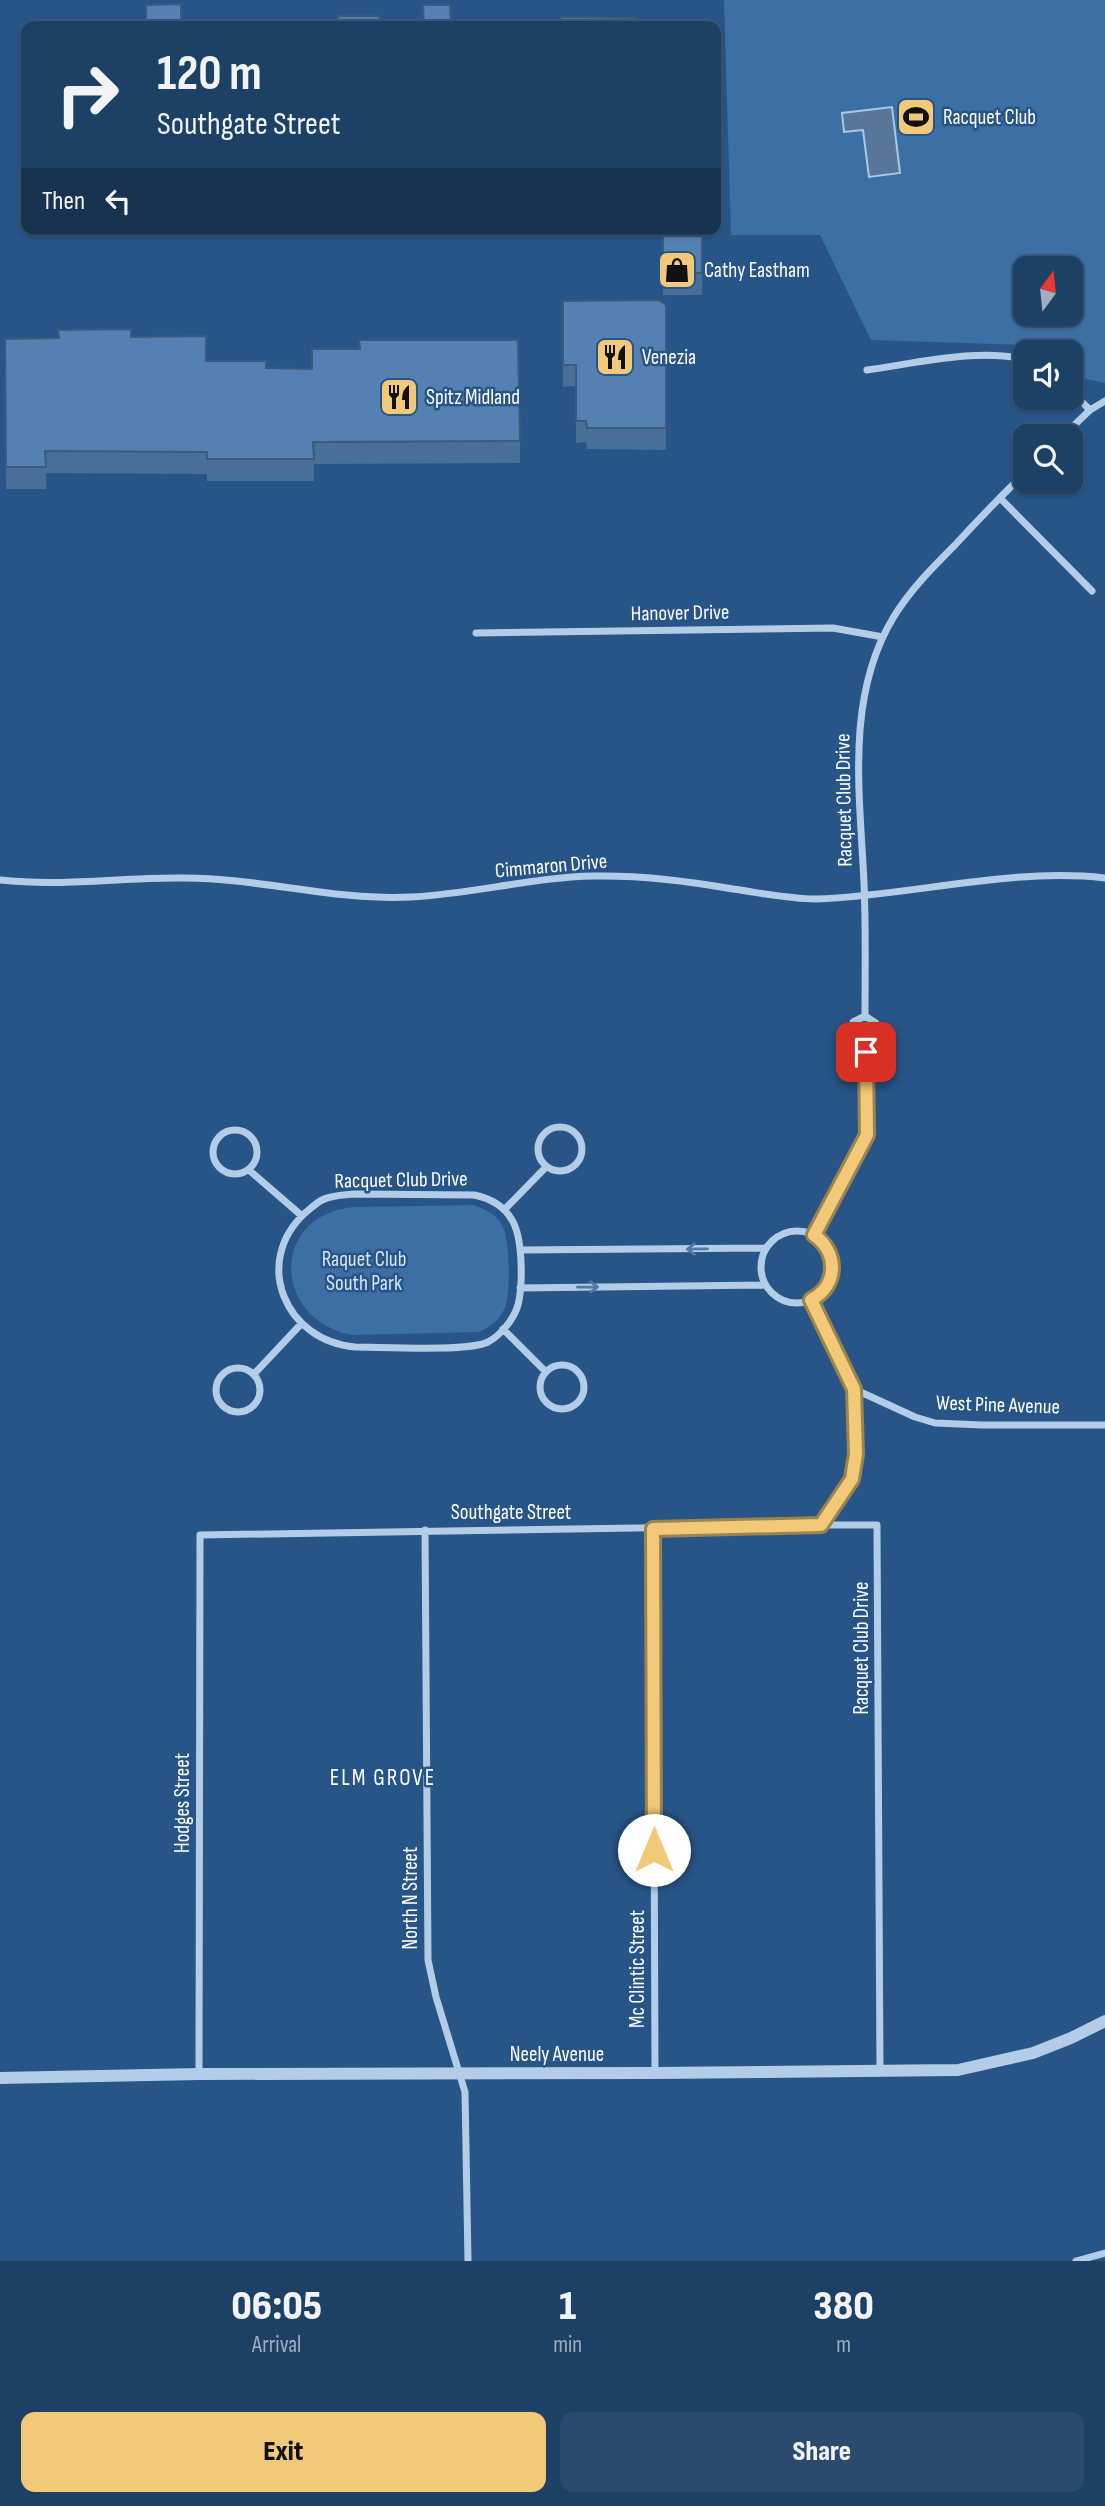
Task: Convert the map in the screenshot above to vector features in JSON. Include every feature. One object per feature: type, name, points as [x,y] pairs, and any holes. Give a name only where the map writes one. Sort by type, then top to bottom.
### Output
[{"type":"street","points":[[867,370],[952,358],[1013,356]]},
{"type":"street","points":[[1075,424],[1090,410],[1105,401]]},
{"type":"street","points":[[1083,403],[1090,410]]},
{"type":"street","name":"Racquet Club Drive","points":[[865,1016],[864,897],[858,752],[864,694],[883,637],[893,617],[919,580],[1013,485]]},
{"type":"street","points":[[1000,498],[1092,591]]},
{"type":"street","name":"Hanover Drive","points":[[477,633],[833,628],[883,637]]},
{"type":"street","name":"Cimmaron Drive","points":[[0,880],[70,884],[183,878],[218,880],[319,894],[411,897],[595,876],[682,881],[798,898],[864,897],[1025,878],[1105,878]]},
{"type":"street","name":"Racquet Club Drive","points":[[865,1016],[876,1023],[875,1046],[866,1052]]},
{"type":"street","name":"Racquet Club Drive","points":[[865,1016],[853,1022],[853,1029],[854,1047],[866,1052]]},
{"type":"street","name":"Racquet Club Drive","points":[[814,1235],[867,1135],[866,1052]]},
{"type":"street","points":[[556,1127],[563,1127],[576,1134],[583,1147],[574,1167],[560,1172],[546,1167],[538,1154],[540,1140],[544,1134],[556,1127]]},
{"type":"street","points":[[239,1130],[252,1137],[258,1150],[249,1170],[235,1175],[216,1164],[215,1143],[225,1133],[239,1130]]},
{"type":"street","points":[[546,1167],[504,1210],[516,1229],[520,1250],[520,1288],[518,1306],[511,1321],[503,1329],[546,1372]]},
{"type":"street","points":[[249,1170],[302,1216]]},
{"type":"street","name":"Racquet Club Drive","points":[[503,1329],[493,1340],[471,1347],[355,1347],[328,1342],[311,1334],[293,1315],[283,1293],[280,1267],[284,1243],[292,1226],[322,1200],[354,1194],[474,1195],[487,1197],[504,1210]]},
{"type":"street","points":[[804,1231],[814,1235],[823,1241],[829,1251],[833,1272],[825,1290],[811,1300],[790,1302],[773,1294],[765,1285],[760,1269],[765,1248],[772,1239],[782,1233],[804,1231]]},
{"type":"street","points":[[520,1250],[765,1248]]},
{"type":"street","points":[[520,1288],[765,1285]]},
{"type":"street","points":[[811,1300],[854,1389],[856,1454],[852,1479],[821,1525]]},
{"type":"street","points":[[254,1374],[302,1324]]},
{"type":"street","points":[[558,1365],[566,1365],[578,1371],[583,1377],[584,1392],[576,1404],[562,1409],[543,1399],[540,1385],[546,1372],[558,1365]]},
{"type":"street","points":[[234,1368],[248,1370],[254,1374],[260,1388],[257,1402],[252,1408],[238,1412],[224,1407],[216,1395],[222,1375],[234,1368]]},
{"type":"street","name":"West Pine Avenue","points":[[854,1389],[915,1418],[935,1423],[1105,1425]]},
{"type":"street","name":"Racquet Club Drive","points":[[821,1525],[877,1525],[880,2072]]},
{"type":"street","name":"Southgate Street","points":[[202,1534],[821,1525]]},
{"type":"street","name":"Mc Clintic Street","points":[[653,1529],[655,2073]]},
{"type":"street","name":"North N Street","points":[[425,1530],[428,1960],[436,1997],[465,2092],[468,2261]]},
{"type":"street","name":"Hodges Street","points":[[199,2074],[198,1544],[202,1534]]},
{"type":"street","name":"Neely Avenue","points":[[0,2078],[199,2074],[958,2070],[986,2065],[1051,2046],[1105,2021]]},
{"type":"street","points":[[1076,2261],[1105,2253]]},
{"type":"green space","name":"Racquet Club","points":[[724,0],[1105,0],[1105,383],[1083,378],[1083,340],[1013,340],[1013,344],[871,340],[820,235],[731,235]]},
{"type":"green space","name":"Raquet Club South Park","points":[[473,1205],[491,1213],[501,1223],[508,1256],[509,1282],[504,1310],[493,1323],[479,1332],[351,1335],[324,1325],[305,1308],[294,1288],[291,1266],[296,1245],[308,1227],[328,1213],[356,1207]]},
{"type":"shaded area","points":[[892,107],[900,173],[869,177],[863,130],[844,132],[842,113]]},
{"type":"building","points":[[181,4],[181,21],[146,21],[146,5]]},
{"type":"building","points":[[423,5],[450,5],[451,21],[424,21]]},
{"type":"building","points":[[338,16],[379,16],[379,21],[338,21]]},
{"type":"building","points":[[561,17],[634,18],[634,21],[561,21]]},
{"type":"building","points":[[663,235],[702,235],[702,273],[663,273]]},
{"type":"building","name":"Venezia","points":[[659,300],[666,305],[666,428],[587,428],[586,421],[576,421],[576,365],[563,365],[563,301]]},
{"type":"building","points":[[131,329],[131,337],[206,336],[206,361],[266,361],[266,368],[312,369],[312,349],[360,349],[359,340],[518,340],[520,441],[313,442],[314,459],[207,459],[207,452],[45,451],[46,467],[6,467],[5,339],[59,338],[58,330]]},
{"type":"place","name":"Racquet Club","points":[[916,117]]},
{"type":"place","name":"Cathy Eastham","points":[[677,270]]},
{"type":"place","name":"Venezia","points":[[615,357]]},
{"type":"place","name":"Spitz Midland","points":[[399,397]]},
{"type":"district","name":"ELM GROVE","points":[[383,1778]]},
{"type":"route","points":[[654,1850],[653,1529],[821,1525],[852,1479],[856,1454],[854,1389],[811,1300],[825,1290],[833,1272],[829,1251],[823,1241],[814,1235],[867,1135],[866,1052]]}]
